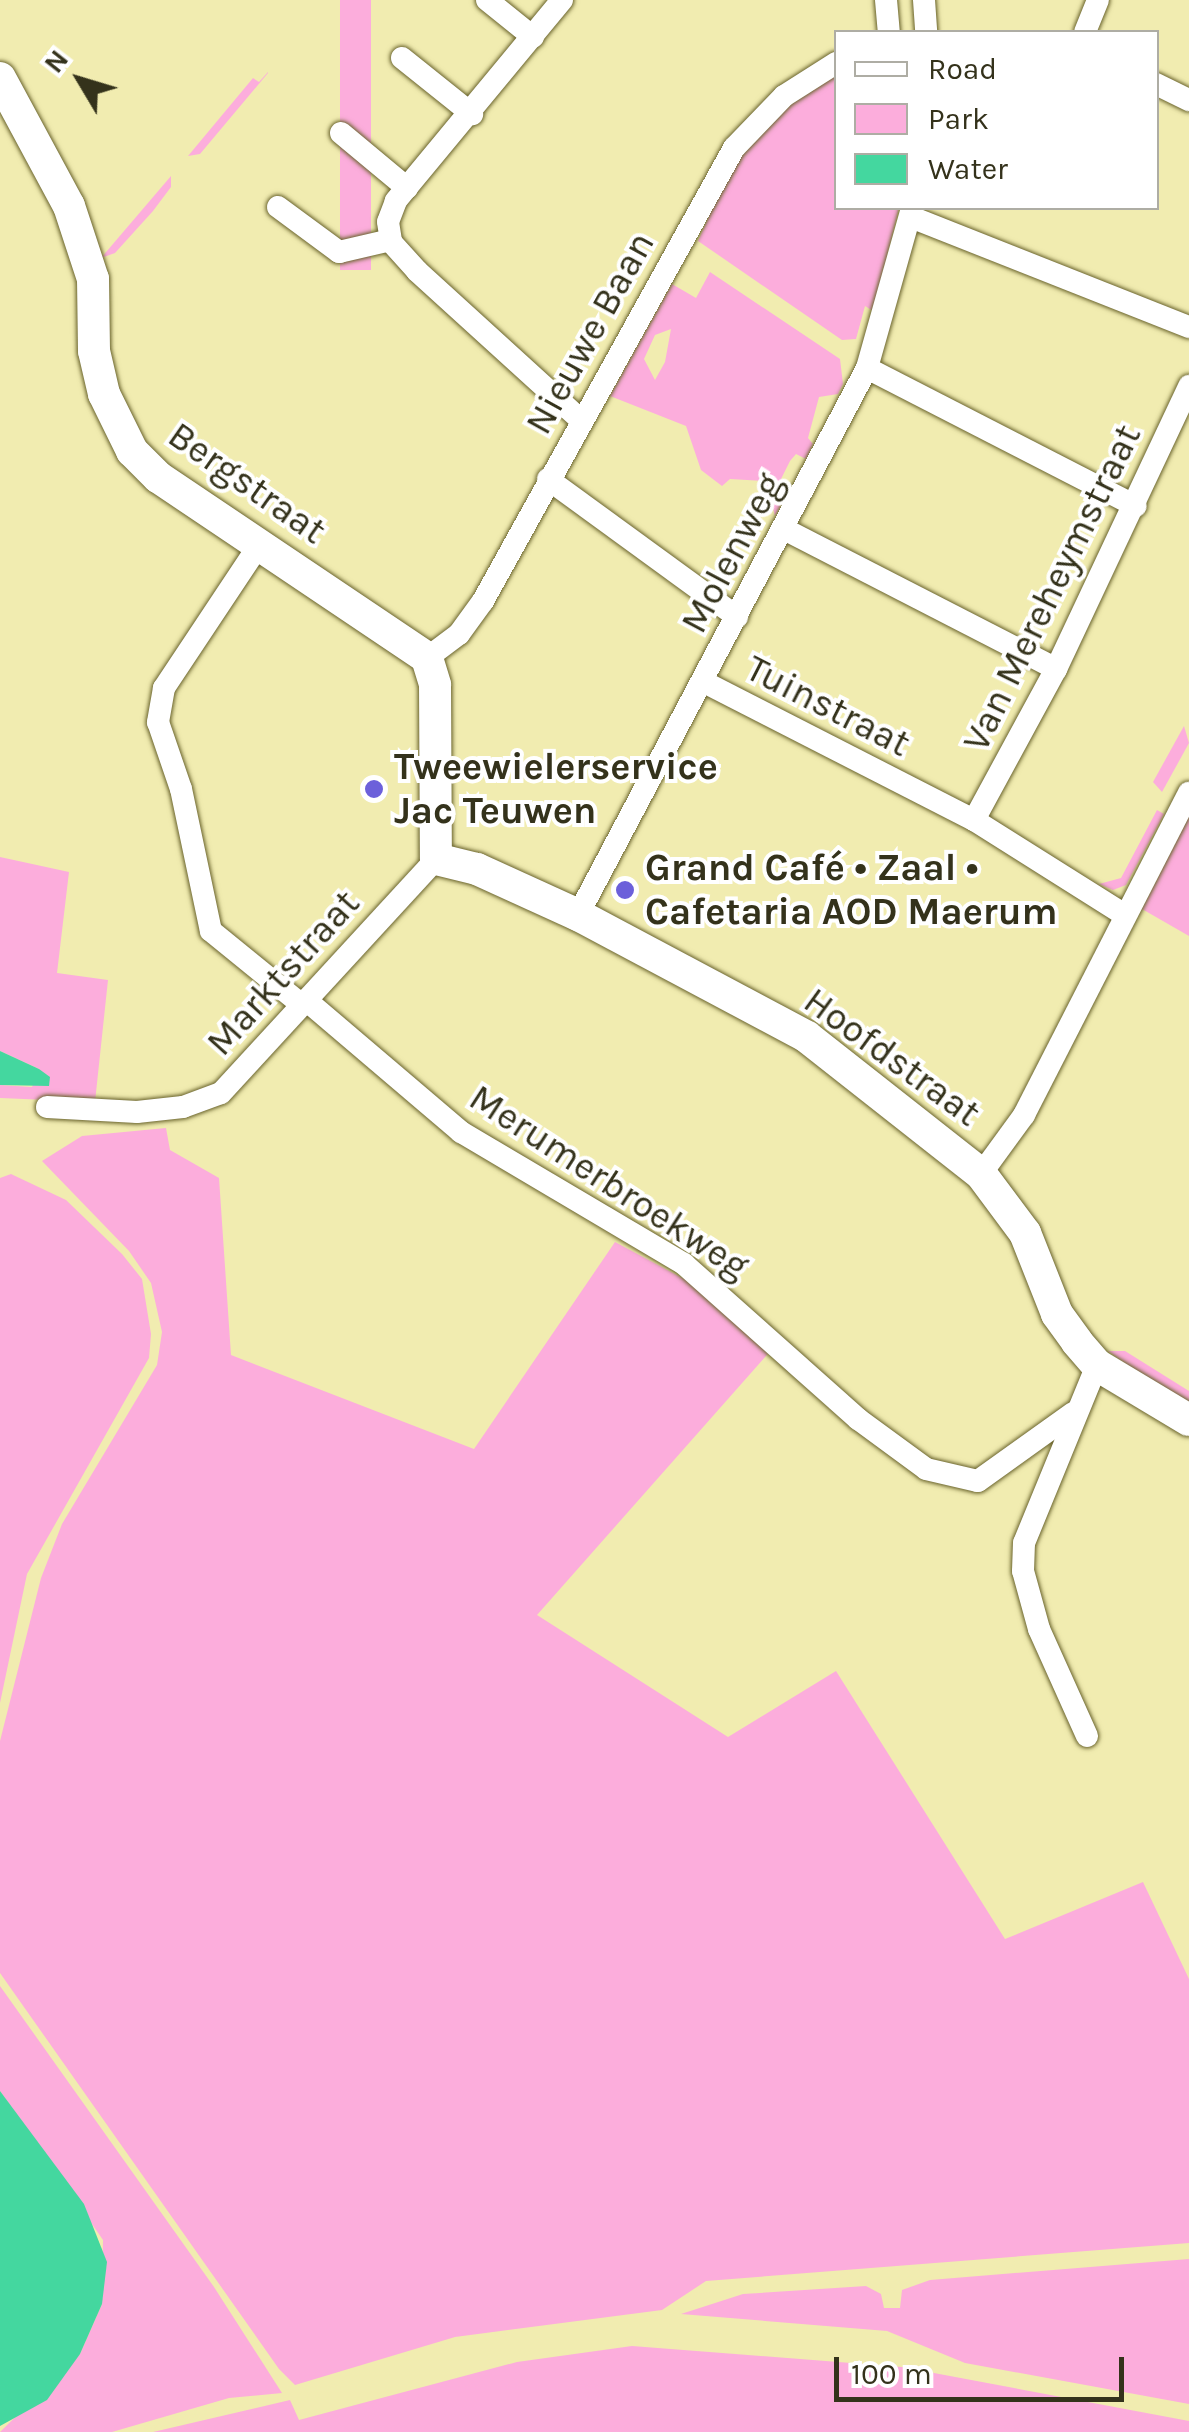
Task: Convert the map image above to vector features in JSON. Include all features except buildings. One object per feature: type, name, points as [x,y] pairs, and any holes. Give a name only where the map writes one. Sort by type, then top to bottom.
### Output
[{"type":"street","points":[[488,0],[533,37]]},
{"type":"street","points":[[562,0],[472,114],[407,188],[388,222],[390,240],[580,420]]},
{"type":"street","points":[[886,0],[889,30]]},
{"type":"street","points":[[924,0],[925,30]]},
{"type":"street","points":[[1086,30],[1098,0]]},
{"type":"street","points":[[402,58],[472,114]]},
{"type":"street","name":"Nieuwe Baan","points":[[431,672],[483,601],[734,148],[784,96],[834,64]]},
{"type":"street","name":"Bergstraat","points":[[0,78],[69,206],[93,279],[94,352],[119,430],[158,477],[259,545],[431,672]]},
{"type":"street","points":[[1159,85],[1189,100]]},
{"type":"street","points":[[341,134],[407,188]]},
{"type":"street","points":[[278,207],[340,252],[390,240]]},
{"type":"street","points":[[911,212],[1189,327]]},
{"type":"street","name":"Molenweg","points":[[578,915],[867,368],[911,212]]},
{"type":"street","points":[[867,368],[1136,506]]},
{"type":"street","name":"Van Mereheymstraat","points":[[974,820],[1056,669],[1136,506],[1189,386]]},
{"type":"street","points":[[548,479],[737,618]]},
{"type":"street","points":[[784,529],[1056,669]]},
{"type":"street","name":"Merumerbroekweg","points":[[259,545],[164,688],[158,722],[181,789],[211,930],[461,1132],[684,1264],[858,1419],[926,1469],[978,1481],[1073,1413]]},
{"type":"street","points":[[431,672],[436,859]]},
{"type":"street","name":"Tuinstraat","points":[[704,682],[974,820],[1125,915]]},
{"type":"street","points":[[981,1174],[1024,1115],[1189,793]]},
{"type":"street","name":"Marktstraat","points":[[46,1108],[137,1112],[183,1107],[221,1092],[436,859]]},
{"type":"street","name":"Hoofdstraat","points":[[436,859],[477,869],[578,915],[807,1036],[981,1174],[1025,1232],[1057,1314],[1097,1365]]},
{"type":"street","points":[[1097,1365],[1189,1420]]},
{"type":"street","name":"Merumerbroekweg","points":[[1087,1736],[1039,1630],[1023,1571],[1024,1543],[1073,1413],[1097,1365]]},
{"type":"green space","points":[[340,0],[371,0],[371,270],[340,270]]},
{"type":"green space","points":[[268,72],[200,154],[188,156],[253,78],[259,82]]},
{"type":"green space","points":[[834,72],[834,210],[898,210],[873,311],[865,306],[856,339],[842,340],[698,241],[731,166],[766,123]]},
{"type":"green space","points":[[171,176],[171,187],[153,211],[115,253],[101,258]]},
{"type":"green space","points":[[710,272],[840,359],[843,384],[838,394],[819,397],[808,438],[813,444],[806,459],[796,454],[790,461],[781,479],[790,487],[775,516],[766,481],[730,479],[722,486],[701,470],[686,426],[610,396],[672,284],[696,298]],"holes":[[[671,329],[665,362],[655,380],[644,359],[655,335]]]},
{"type":"green space","points":[[1184,726],[1189,743],[1162,792],[1153,782]]},
{"type":"green space","points":[[1157,810],[1164,814],[1126,885],[1113,890],[1099,884],[1121,878]]},
{"type":"green space","points":[[1189,815],[1189,936],[1142,909]]},
{"type":"green space","points":[[0,857],[69,872],[57,973],[108,980],[95,1102],[0,1098],[0,1085],[32,1087],[39,1069],[0,1051]]},
{"type":"green space","points":[[166,1128],[170,1150],[219,1178],[231,1355],[474,1449],[615,1242],[701,1288],[773,1348],[537,1615],[728,1737],[836,1671],[1005,1939],[1143,1882],[1189,1979],[1189,2243],[706,2281],[662,2310],[455,2337],[295,2385],[279,2369],[0,1973],[0,1741],[41,1578],[62,1524],[157,1365],[162,1332],[151,1283],[129,1251],[42,1161],[82,1136]]},
{"type":"green space","points":[[11,1174],[66,1200],[122,1254],[142,1279],[151,1334],[149,1358],[27,1574],[0,1703],[0,1178]]},
{"type":"green space","points":[[1108,1351],[1125,1351],[1189,1391],[1189,1408]]},
{"type":"green space","points":[[0,1986],[214,2287],[282,2393],[229,2398],[112,2432],[0,2432],[80,2354],[102,2304],[103,2240],[0,2091]]},
{"type":"green space","points":[[1189,2259],[1189,2404],[965,2363],[887,2331],[681,2314],[743,2294],[866,2286],[881,2294],[884,2308],[900,2308],[902,2290],[930,2280]]},
{"type":"green space","points":[[632,2346],[902,2367],[1189,2421],[1189,2432],[153,2432],[290,2400],[299,2420],[517,2362]]},
{"type":"water","points":[[0,1051],[39,1069],[50,1077],[49,1086],[0,1085]]},
{"type":"water","points":[[0,2091],[84,2204],[107,2262],[102,2304],[80,2354],[47,2400],[0,2426]]},
{"type":"place","name":"Tweewielerservice Jac Teuwen","points":[[374,789]]},
{"type":"place","name":"Grand Café • Zaal • Cafetaria AOD Maerum","points":[[625,890]]}]
